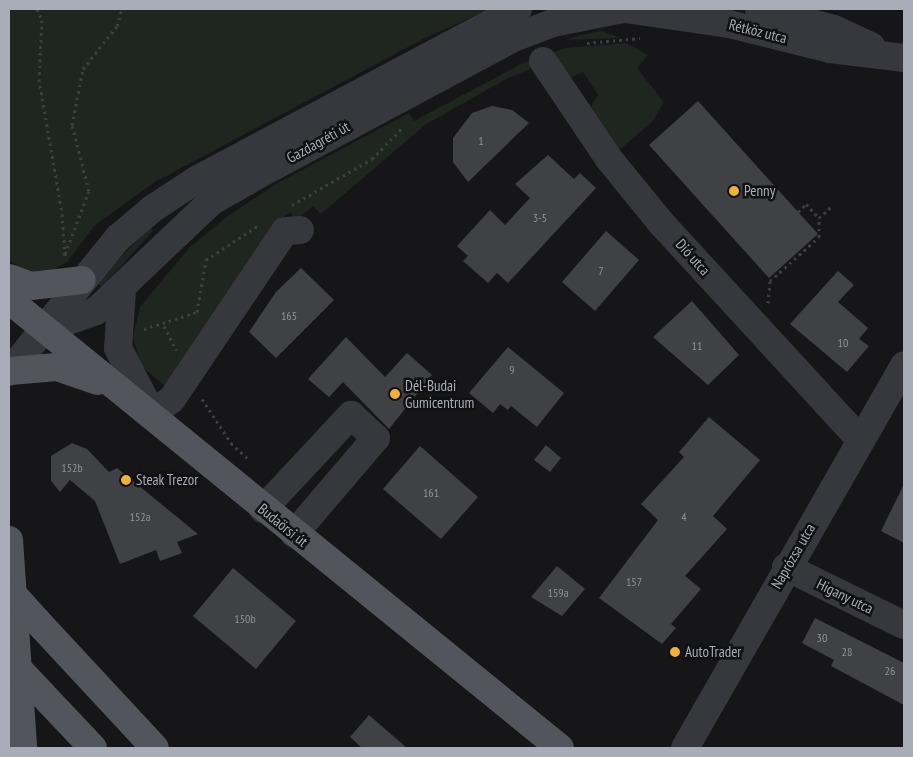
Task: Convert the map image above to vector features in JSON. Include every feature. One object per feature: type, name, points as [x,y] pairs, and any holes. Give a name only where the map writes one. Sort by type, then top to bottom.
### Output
[{"type":"main road","points":[[9,278],[31,286],[74,273]]},
{"type":"main road","name":"Budaörsi út","points":[[9,300],[152,414],[271,500],[294,534],[560,748]]},
{"type":"main road","points":[[9,371],[57,366],[125,391]]},
{"type":"main road","points":[[9,540],[23,748]]},
{"type":"main road","points":[[9,590],[36,622],[155,748]]},
{"type":"main road","points":[[9,659],[93,748]]},
{"type":"street","name":"Gazdagréti út","points":[[9,371],[46,329],[74,273],[133,223],[196,180],[518,9]]},
{"type":"street","name":"Gazdagréti út","points":[[46,329],[81,319],[122,290],[167,240],[211,202],[256,176],[511,39],[553,23],[624,9]]},
{"type":"street","name":"Rétköz utca","points":[[624,9],[655,17],[724,23],[830,49],[898,56]]},
{"type":"street","name":"Rétköz utca","points":[[759,9],[834,29],[898,56]]},
{"type":"street","name":"Dió utca","points":[[543,61],[609,160],[662,224],[860,439]]},
{"type":"street","points":[[122,290],[118,348],[152,414],[172,399],[291,220]]},
{"type":"street","name":"Naprózsa utca","points":[[685,748],[786,567],[904,365]]},
{"type":"street","points":[[271,500],[351,415],[376,438],[294,534]]},
{"type":"street","name":"Higany utca","points":[[786,567],[904,625]]},
{"type":"path","points":[[37,9],[42,20],[39,80],[62,214],[65,255],[74,273]]},
{"type":"path","points":[[65,255],[89,191],[72,126],[83,69],[117,26],[122,9]]},
{"type":"path","points":[[580,43],[655,17]]},
{"type":"path","points":[[291,220],[372,159],[408,121]]},
{"type":"path","points":[[768,303],[770,281],[819,237],[819,218],[806,204],[798,212]]},
{"type":"path","points":[[819,218],[831,207]]},
{"type":"path","points":[[265,221],[214,251],[206,260],[197,312],[164,326],[189,374],[231,443],[271,500]]},
{"type":"shaded area","points":[[9,9],[489,9],[423,39],[155,182],[95,225],[67,262],[47,273],[30,275],[9,260]]},
{"type":"shaded area","points":[[602,31],[621,38],[566,40],[580,35]]},
{"type":"shaded area","points":[[626,43],[648,55],[637,68],[664,102],[652,122],[618,151],[588,112],[598,95],[583,72],[570,78],[554,59],[506,79],[425,125],[321,214],[313,206],[296,220],[290,212],[278,221],[168,388],[141,366],[133,337],[140,307],[190,247],[228,216],[276,184],[409,113],[414,121],[523,63],[566,48]]},
{"type":"shaded area","points":[[151,227],[153,231],[102,287],[96,282]]},
{"type":"building","name":"Penny","points":[[698,101],[818,234],[769,278],[649,145]]},
{"type":"building","points":[[492,106],[512,110],[529,123],[468,182],[453,162],[453,138],[472,113]]},
{"type":"building","points":[[548,155],[574,179],[580,173],[596,188],[508,283],[497,273],[488,283],[463,261],[468,256],[457,246],[490,210],[505,225],[530,198],[515,184]]},
{"type":"building","points":[[606,231],[639,260],[595,311],[562,282]]},
{"type":"building","points":[[301,268],[334,300],[276,358],[249,332],[276,292]]},
{"type":"building","points":[[838,271],[854,285],[838,302],[868,328],[859,339],[869,346],[847,372],[790,324]]},
{"type":"building","points":[[692,301],[739,355],[708,385],[653,337]]},
{"type":"building","points":[[346,337],[385,377],[407,353],[432,375],[389,429],[343,382],[329,397],[308,379]]},
{"type":"building","points":[[508,347],[564,393],[537,427],[511,406],[508,410],[500,404],[493,413],[469,393]]},
{"type":"building","points":[[709,417],[760,460],[713,516],[727,529],[685,576],[701,589],[671,624],[676,628],[662,644],[599,598],[658,520],[641,504],[684,457],[679,452]]},
{"type":"building","points":[[72,443],[87,449],[109,472],[117,468],[198,534],[177,542],[182,553],[160,561],[156,550],[120,564],[95,501],[70,480],[60,492],[51,481],[51,456]]},
{"type":"building","points":[[546,445],[561,458],[550,472],[534,460]]},
{"type":"building","points":[[420,446],[478,497],[441,539],[383,489]]},
{"type":"building","points":[[904,484],[904,543],[881,531]]},
{"type":"building","points":[[557,566],[585,589],[562,616],[531,597]]},
{"type":"building","points":[[233,568],[296,621],[256,669],[193,616]]},
{"type":"building","points":[[815,618],[904,663],[904,705],[831,666],[834,660],[802,643]]},
{"type":"building","points":[[369,715],[407,748],[362,748],[350,737]]},
{"type":"place","name":"Penny","points":[[734,191]]},
{"type":"place","name":"Dél-Budai Gumicentrum","points":[[395,394]]},
{"type":"place","name":"Steak Trezor","points":[[126,480]]},
{"type":"place","name":"AutoTrader","points":[[675,652]]}]
